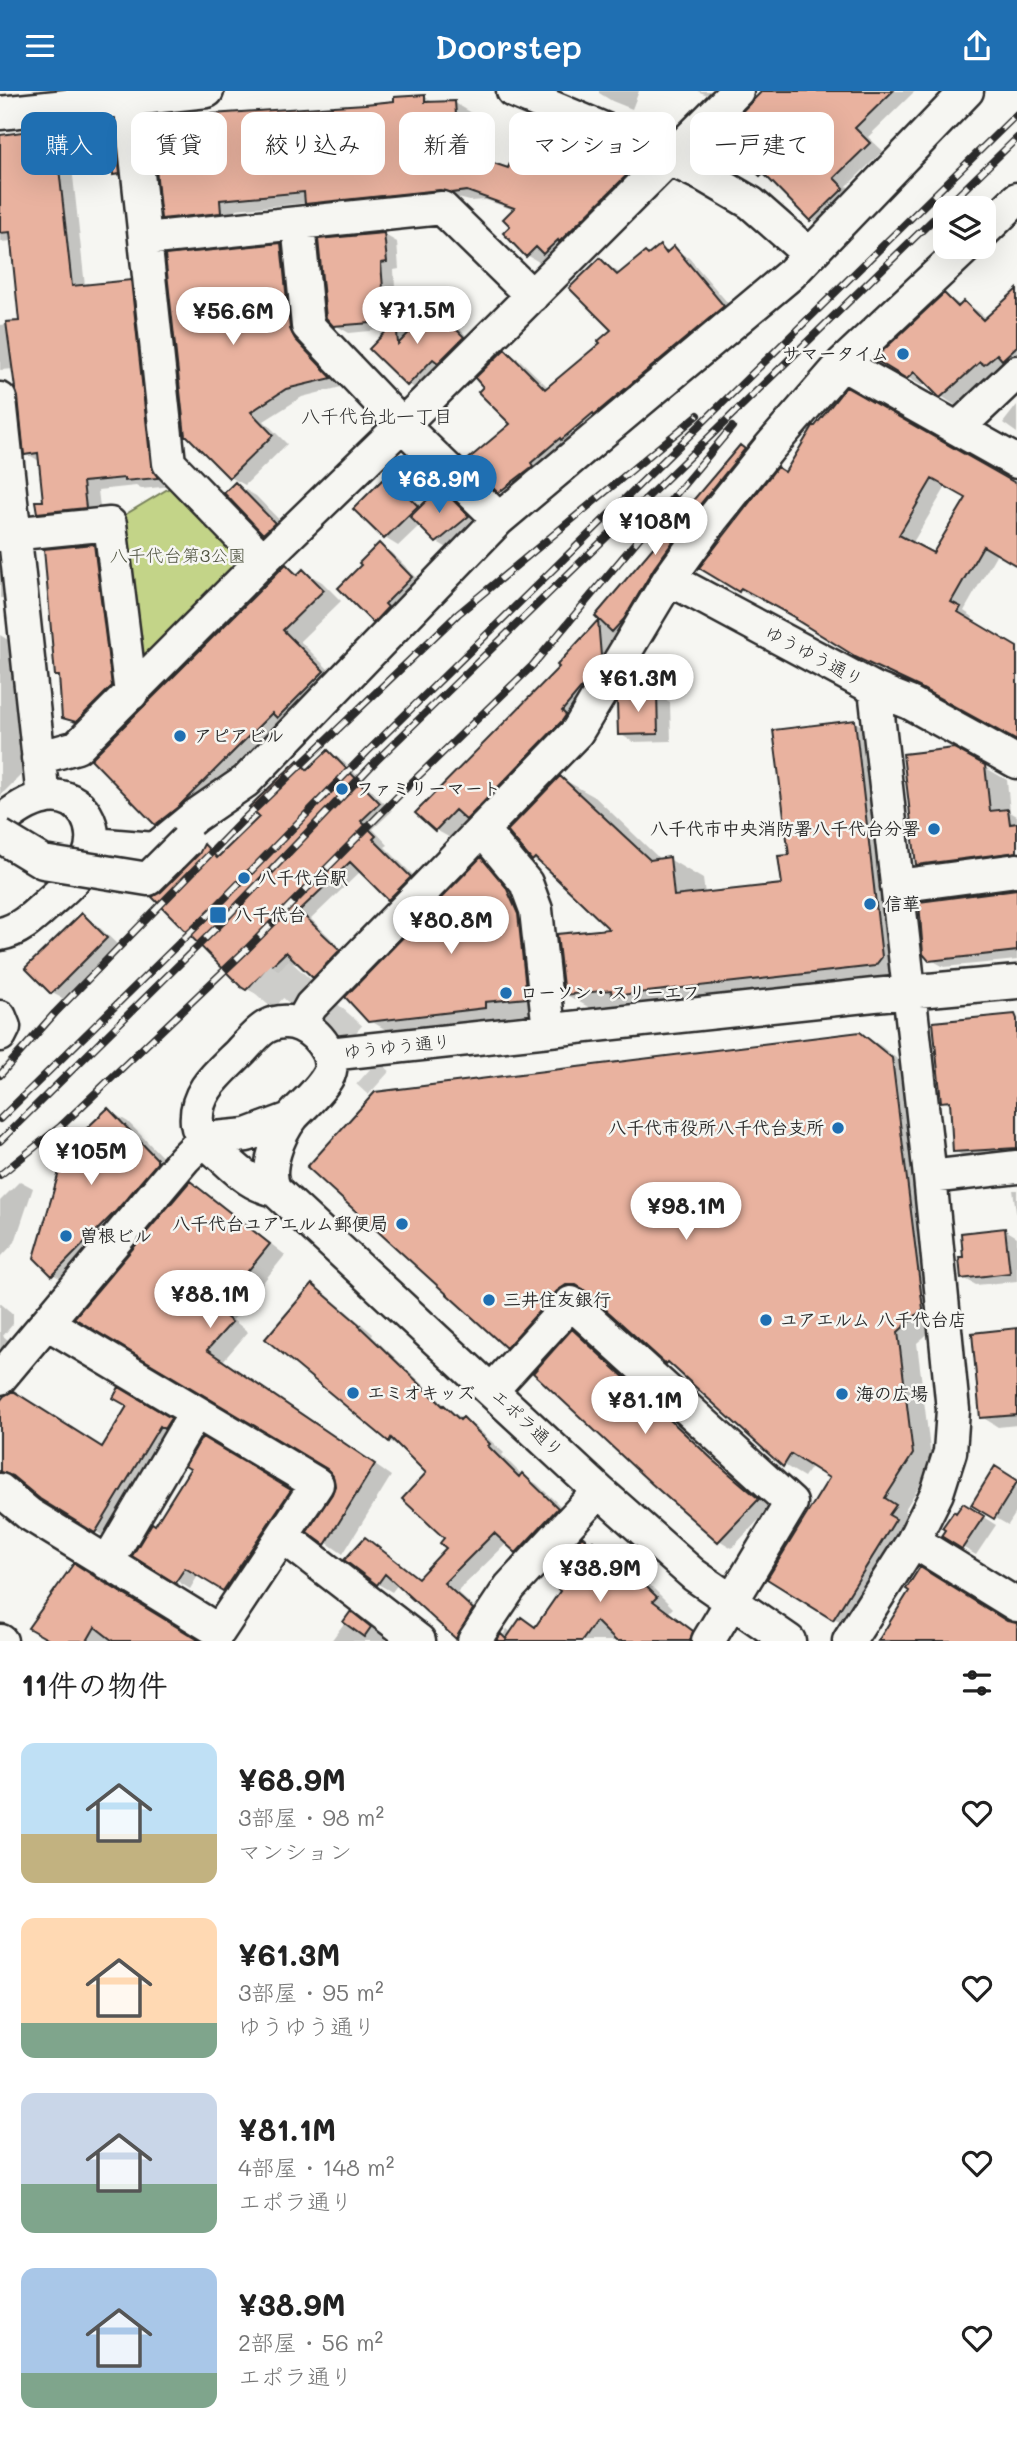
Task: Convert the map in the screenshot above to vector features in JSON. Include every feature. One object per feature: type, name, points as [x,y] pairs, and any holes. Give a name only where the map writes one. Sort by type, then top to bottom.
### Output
[{"type":"street","points":[[0,113],[207,91]]},
{"type":"street","points":[[513,91],[566,112]]},
{"type":"street","points":[[676,152],[737,91]]},
{"type":"street","points":[[93,844],[155,849],[195,816],[246,781],[499,519],[791,274],[967,91]]},
{"type":"street","points":[[130,99],[169,463],[263,559]]},
{"type":"street","points":[[676,162],[751,203],[809,254]]},
{"type":"street","points":[[38,758],[77,747],[263,559],[653,175]]},
{"type":"street","points":[[996,219],[1017,199]]},
{"type":"street","points":[[145,239],[442,208],[533,296]]},
{"type":"street","points":[[298,224],[308,326],[402,425],[499,519]]},
{"type":"street","points":[[301,1024],[312,1006],[577,732],[669,579],[713,518],[842,364],[953,259]]},
{"type":"street","points":[[842,364],[1017,462]]},
{"type":"street","points":[[958,428],[1017,372]]},
{"type":"street","points":[[0,399],[7,535],[43,798]]},
{"type":"street","points":[[7,535],[110,524],[131,694]]},
{"type":"street","name":"ゆうゆう通り","points":[[669,579],[875,689],[909,991]]},
{"type":"street","points":[[875,689],[910,703],[1017,762]]},
{"type":"street","points":[[0,821],[19,808],[43,798],[64,797],[85,812],[92,824],[94,836],[87,862],[66,887],[35,916],[0,934]]},
{"type":"street","points":[[482,829],[526,883],[536,910],[549,1030]]},
{"type":"street","points":[[0,836],[43,862],[148,879],[186,841]]},
{"type":"street","points":[[897,886],[1017,870]]},
{"type":"street","name":"ゆうゆう通り","points":[[329,1055],[909,991],[1017,982]]},
{"type":"street","points":[[849,1641],[914,1541],[937,1493],[950,1452],[953,1410],[909,991]]},
{"type":"street","points":[[0,1017],[4,1027],[0,1035]]},
{"type":"street","points":[[204,1139],[197,1125],[198,1105],[210,1081],[263,1028],[276,1023],[301,1024],[315,1034],[329,1055],[330,1074],[290,1119],[271,1166],[271,1183],[275,1190]]},
{"type":"street","points":[[0,1378],[184,1159],[204,1139],[247,1136],[290,1119]]},
{"type":"street","name":"エポラ通り","points":[[204,1139],[247,1180],[260,1187],[275,1190],[599,1491],[694,1575],[789,1641]]},
{"type":"street","points":[[930,1177],[1017,1167]]},
{"type":"street","points":[[492,1390],[571,1303],[791,1503],[708,1641]]},
{"type":"street","points":[[0,1490],[29,1514],[219,1631],[284,1537],[324,1490],[47,1323]]},
{"type":"street","points":[[107,1563],[195,1413]]},
{"type":"street","points":[[474,1641],[510,1587],[599,1491]]},
{"type":"street","points":[[284,1537],[419,1641]]},
{"type":"street","points":[[914,1541],[1017,1605]]},
{"type":"green space","name":"八千代台第3公園","points":[[176,484],[246,556],[140,663],[123,516]]},
{"type":"building","points":[[762,91],[893,91],[855,128],[870,143],[834,178],[844,188],[810,221],[765,175],[834,175],[834,112],[742,112]]},
{"type":"building","points":[[425,95],[425,102],[455,101],[456,112],[399,112],[399,175],[495,175],[495,164],[508,168],[509,166],[509,175],[627,175],[559,242],[558,240],[543,254],[536,247],[526,257],[503,233],[510,226],[503,219],[514,208],[467,191],[452,193],[440,190],[305,204],[304,192],[220,200],[221,213],[161,219],[157,175],[227,175],[227,113],[241,112],[241,175],[385,175],[385,112],[243,112],[365,104],[394,101],[394,97]]},
{"type":"building","points":[[21,132],[21,175],[60,175],[72,286],[131,280],[151,465],[158,478],[83,482],[86,508],[37,513],[35,501],[43,501],[38,453],[24,455],[6,322],[19,321],[10,232],[0,233],[0,135]]},
{"type":"building","points":[[117,148],[120,174],[117,174]]},
{"type":"building","points":[[384,233],[387,262],[381,263],[384,301],[395,300],[396,321],[333,326],[326,318],[318,239]]},
{"type":"building","points":[[281,243],[290,329],[295,339],[332,378],[286,389],[251,412],[273,435],[229,478],[185,436],[165,255]]},
{"type":"building","points":[[660,245],[666,253],[674,246],[724,306],[594,415],[593,413],[561,440],[560,438],[531,463],[533,466],[498,493],[466,461],[510,424],[478,392],[483,387],[475,378],[505,349],[545,389],[600,343],[598,341],[611,330],[569,288],[600,258],[617,275],[645,252],[648,255]]},
{"type":"building","points":[[1017,289],[1017,346],[1002,360],[997,354],[984,365],[980,362],[940,398],[914,372],[907,379],[874,359],[944,293],[958,307],[964,301],[983,320]]},
{"type":"building","points":[[434,307],[464,337],[438,363],[433,359],[407,386],[369,349],[396,321],[398,344]]},
{"type":"building","points":[[846,387],[1017,484],[1017,566],[983,546],[951,602],[961,607],[958,612],[1017,647],[1017,741],[919,687],[853,656],[796,618],[741,588],[739,592],[699,568],[777,467],[785,472],[815,426]],"holes":[[[932,479],[966,498],[933,553],[899,535]]]},
{"type":"building","points":[[740,445],[745,449],[698,507],[654,568],[624,619],[612,632],[595,616]]},
{"type":"building","points":[[387,475],[418,506],[384,539],[353,509]]},
{"type":"building","points":[[235,482],[275,523],[263,534],[224,493]]},
{"type":"building","points":[[440,487],[469,516],[436,543],[410,517]]},
{"type":"building","points":[[379,543],[412,577],[385,604],[388,607],[373,623],[338,588]]},
{"type":"building","points":[[94,544],[112,686],[76,722],[62,718],[59,676],[55,676],[44,549]]},
{"type":"building","points":[[286,564],[297,575],[303,569],[324,590],[283,630],[324,671],[277,718],[272,713],[178,807],[155,825],[91,759]]},
{"type":"building","points":[[598,620],[601,656],[584,685],[562,711],[566,715],[562,721],[466,820],[455,810],[435,831],[415,813],[559,667],[557,665]]},
{"type":"building","points":[[657,692],[658,734],[618,735],[617,702],[622,694]]},
{"type":"building","points":[[855,720],[882,957],[875,966],[612,996],[611,990],[564,995],[557,934],[609,929],[535,858],[532,861],[507,831],[560,776],[650,860],[670,857],[674,896],[782,884],[778,856],[789,855],[773,730]]},
{"type":"building","points":[[954,748],[985,765],[990,811],[1008,809],[1010,824],[1017,823],[1017,852],[916,865],[903,754]]},
{"type":"building","name":"八千代台駅","points":[[328,750],[380,803],[361,821],[376,836],[373,839],[411,877],[388,900],[350,862],[299,911],[340,950],[313,978],[286,952],[246,990],[152,897],[161,892],[199,854],[204,844],[217,858],[259,817],[249,807],[298,760],[307,770]]},
{"type":"building","points":[[481,857],[506,887],[518,914],[527,998],[485,1002],[485,1008],[368,1022],[345,997]]},
{"type":"building","points":[[1017,889],[1017,951],[929,961],[923,954],[919,902]]},
{"type":"building","points":[[82,913],[107,938],[51,994],[25,968]]},
{"type":"building","points":[[1015,1014],[1017,1148],[953,1152],[950,1101],[941,1102],[933,1022]]},
{"type":"building","name":"ユアエルム 八千代台店","points":[[860,1032],[892,1058],[923,1309],[898,1332],[913,1454],[885,1498],[896,1505],[889,1515],[896,1519],[833,1620],[767,1579],[829,1478],[791,1454],[783,1467],[668,1362],[666,1364],[576,1285],[566,1285],[557,1291],[506,1348],[307,1167],[375,1092]]},
{"type":"building","points":[[108,1108],[157,1159],[157,1163],[116,1211],[52,1276],[34,1258],[66,1148]]},
{"type":"building","points":[[190,1181],[270,1244],[217,1309],[232,1322],[207,1350],[375,1464],[325,1545],[307,1532],[335,1486],[333,1476],[327,1469],[74,1318]]},
{"type":"building","points":[[1005,1228],[1010,1273],[961,1279],[961,1233]]},
{"type":"building","points":[[312,1284],[360,1325],[443,1406],[460,1420],[463,1417],[519,1477],[522,1473],[558,1508],[516,1553],[494,1533],[444,1583],[473,1609],[456,1639],[385,1574],[377,1585],[344,1560],[365,1537],[418,1578],[446,1548],[440,1543],[444,1538],[402,1499],[426,1473],[391,1438],[389,1442],[265,1339]]},
{"type":"building","points":[[1017,1328],[1017,1415],[980,1418],[972,1333]]},
{"type":"building","points":[[572,1329],[759,1499],[718,1542],[533,1373]]},
{"type":"building","points":[[119,1387],[171,1418],[164,1429],[160,1426],[95,1533],[40,1499],[12,1476],[0,1472],[0,1401],[13,1391],[102,1447],[127,1406],[113,1398]]},
{"type":"building","points":[[202,1437],[291,1490],[223,1591],[185,1568],[175,1583],[132,1556],[190,1469],[185,1466]]},
{"type":"building","points":[[995,1466],[1017,1482],[994,1519],[971,1505]]},
{"type":"building","points":[[963,1503],[984,1516],[962,1549],[941,1536],[945,1530],[942,1528]]},
{"type":"building","points":[[582,1536],[591,1544],[593,1541],[610,1559],[614,1555],[657,1597],[653,1601],[693,1631],[690,1641],[616,1641],[596,1621],[582,1641],[496,1641],[501,1634],[506,1639],[521,1617],[535,1627],[560,1591],[552,1583],[560,1575],[553,1568]]},
{"type":"building","points":[[74,1563],[200,1641],[113,1641],[95,1627],[87,1641],[51,1641],[28,1628]]},
{"type":"building","points":[[920,1567],[1007,1621],[1017,1623],[1017,1641],[878,1641],[909,1591],[906,1589]]},
{"type":"building","points":[[351,1611],[371,1627],[364,1637],[343,1622]]},
{"type":"tunnel","points":[[279,994],[303,968]]},
{"type":"tunnel","points":[[260,976],[379,1083]]},
{"type":"tunnel","points":[[329,1039],[356,1008]]},
{"type":"railway","points":[[0,1119],[213,910],[367,752],[1017,114]]},
{"type":"railway","points":[[0,1141],[222,922],[376,761],[1017,138]]},
{"type":"railway","points":[[0,1075],[55,1013],[242,821],[458,614],[698,415]]},
{"type":"railway","points":[[0,1175],[61,1126],[247,949],[406,788],[532,666],[732,427]]},
{"type":"place","name":"サマータイム","points":[[903,354]]},
{"type":"place","name":"アピアビル","points":[[180,736]]},
{"type":"place","name":"ファミリーマート","points":[[342,789]]},
{"type":"place","name":"八千代市中央消防署八千代台分署","points":[[934,829]]},
{"type":"place","name":"八千代台駅","points":[[244,878]]},
{"type":"place","name":"信華","points":[[870,904]]},
{"type":"place","name":"八千代台","points":[[218,915]]},
{"type":"place","name":"ローソン・スリーエフ","points":[[506,993]]},
{"type":"place","name":"八千代市役所八千代台支所","points":[[838,1128]]},
{"type":"place","name":"八千代台ユアエルム郵便局","points":[[402,1224]]},
{"type":"place","name":"曽根ビル","points":[[66,1236]]},
{"type":"place","name":"三井住友銀行","points":[[489,1300]]},
{"type":"place","name":"ユアエルム 八千代台店","points":[[766,1320]]},
{"type":"place","name":"エミオキッズ","points":[[353,1393]]},
{"type":"place","name":"海の広場","points":[[842,1394]]},
{"type":"district","name":"八千代台北一丁目","points":[[377,416]]}]
